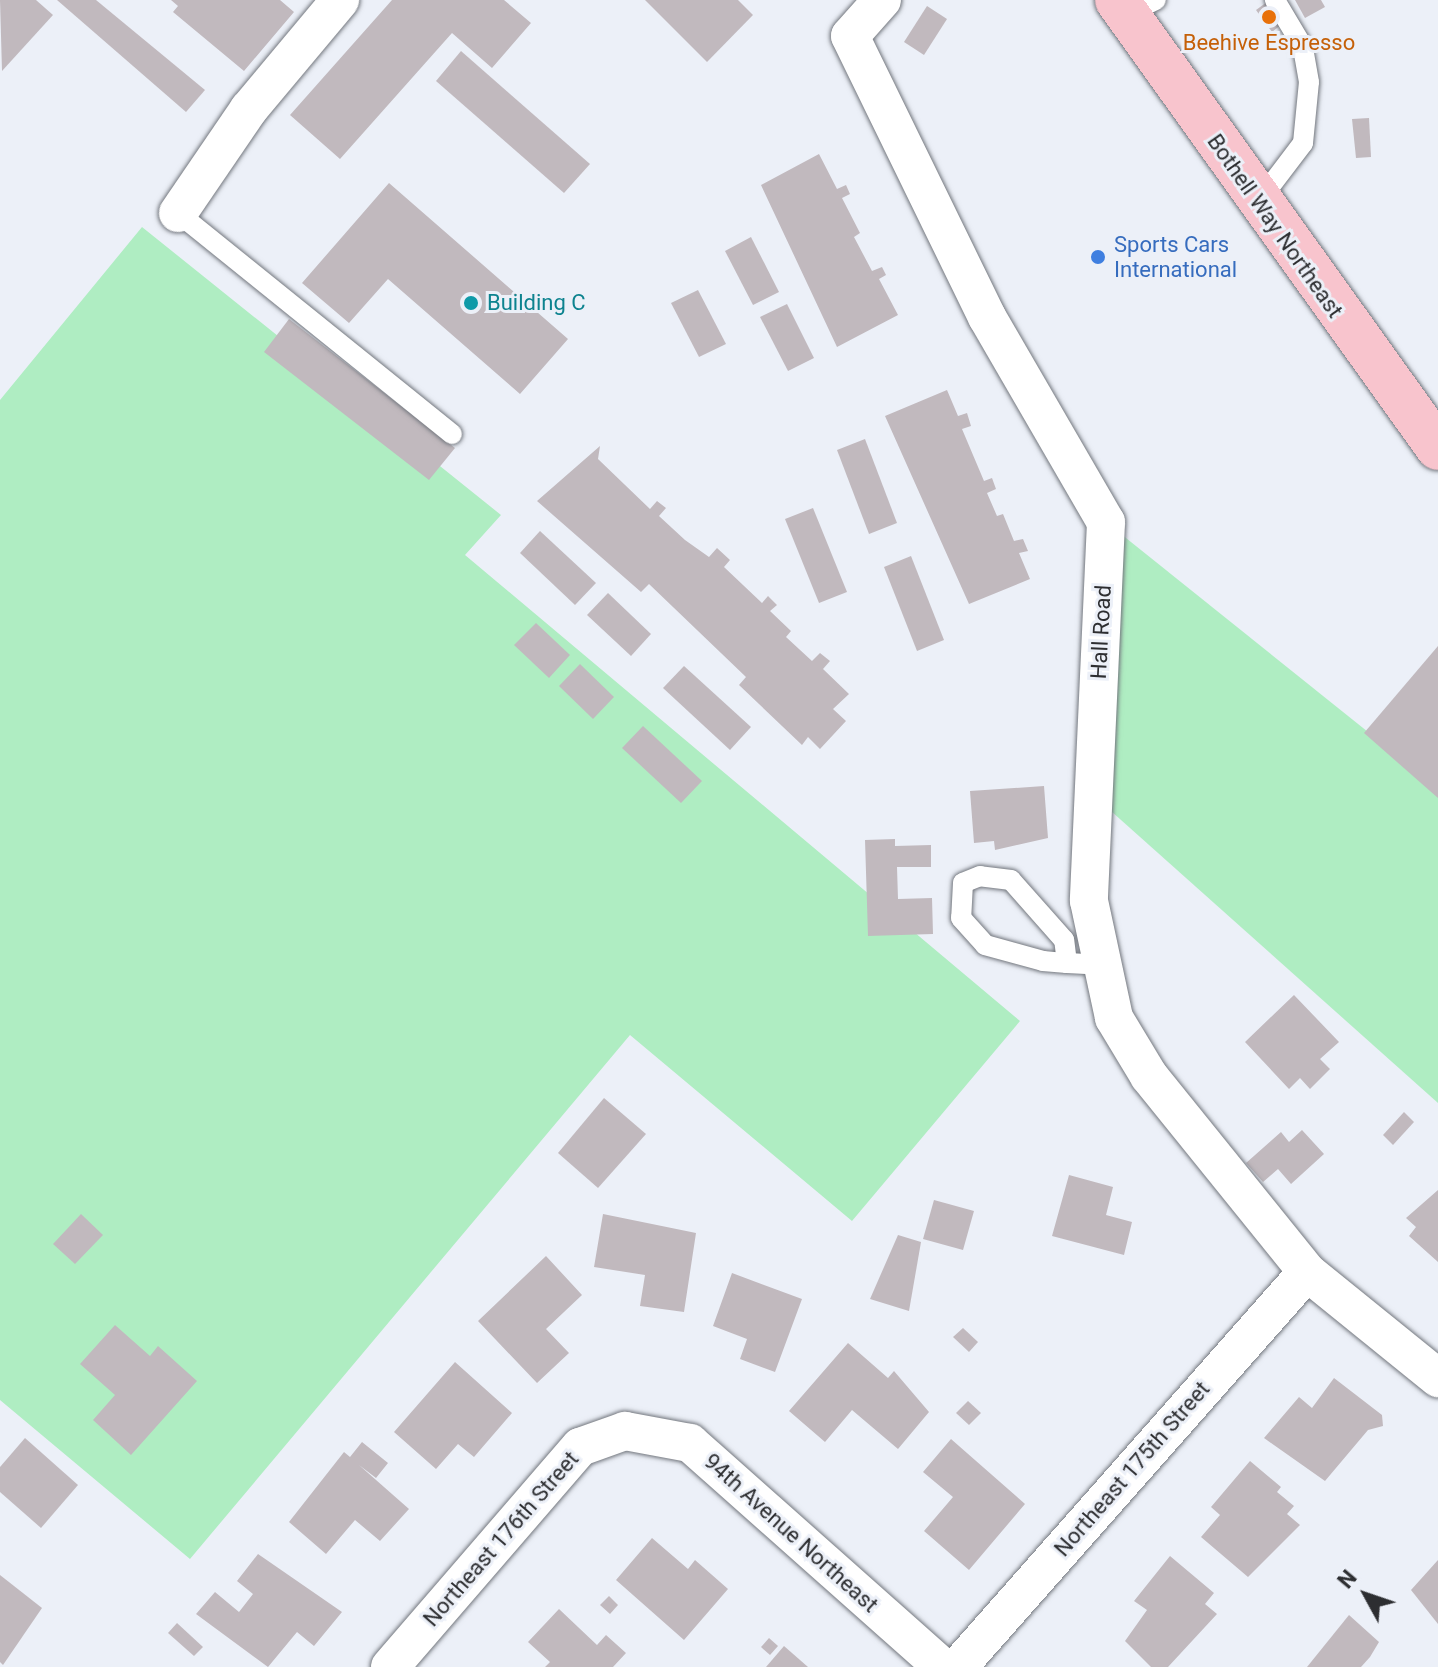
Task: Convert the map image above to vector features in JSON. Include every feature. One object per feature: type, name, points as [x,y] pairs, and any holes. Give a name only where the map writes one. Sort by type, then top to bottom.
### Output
[{"type":"main road","name":"Bothell Way Northeast","points":[[1133,5],[1259,201],[1438,448]]},
{"type":"street","points":[[178,213],[249,109],[340,0]]},
{"type":"street","name":"Hall Road","points":[[882,0],[850,36],[987,317],[1106,522],[1084,964],[1149,1076],[1307,1272],[1438,1378]]},
{"type":"street","name":"Northeast 175th Street","points":[[958,1667],[1307,1272]]},
{"type":"street","name":"Northeast 176th Street","points":[[390,1667],[580,1447],[625,1431]]},
{"type":"street","name":"94th Avenue Northeast","points":[[625,1431],[690,1443],[942,1667]]},
{"type":"lane","points":[[1259,201],[1303,143],[1309,82],[1303,47],[1275,0]]},
{"type":"lane","points":[[178,213],[452,434]]},
{"type":"lane","points":[[980,876],[1011,880],[1084,964],[985,945],[961,918],[963,883],[980,876]]},
{"type":"green space","points":[[142,227],[501,515],[465,555],[1020,1021],[852,1221],[630,1035],[190,1559],[0,1400],[0,400]]},
{"type":"green space","points":[[1106,522],[1438,788],[1438,1103],[1093,795]]},
{"type":"building","points":[[0,0],[36,0],[53,15],[2,71]]},
{"type":"building","points":[[57,0],[96,0],[205,90],[186,112]]},
{"type":"building","points":[[171,0],[280,0],[294,12],[244,71],[173,12],[178,6]]},
{"type":"building","points":[[392,0],[504,0],[531,23],[492,68],[452,33],[340,159],[290,115]]},
{"type":"building","points":[[645,0],[738,0],[753,15],[707,62]]},
{"type":"building","points":[[1295,0],[1321,0],[1325,7],[1305,18]]},
{"type":"building","name":"Beehive Espresso","points":[[1267,2],[1282,24],[1272,32],[1256,10]]},
{"type":"building","points":[[927,6],[947,19],[924,55],[904,42]]},
{"type":"building","points":[[461,51],[590,164],[564,193],[436,81]]},
{"type":"building","points":[[1369,118],[1371,157],[1356,158],[1352,119]]},
{"type":"building","points":[[819,154],[837,189],[846,185],[850,194],[842,198],[860,233],[854,237],[872,271],[882,267],[886,275],[879,279],[898,315],[837,347],[761,185]]},
{"type":"building","name":"Building C","points":[[389,183],[568,339],[520,394],[388,279],[349,323],[302,283]]},
{"type":"building","points":[[751,237],[779,292],[753,305],[725,251]]},
{"type":"building","points":[[698,290],[726,344],[699,357],[671,303]]},
{"type":"building","points":[[787,304],[814,358],[788,371],[760,317]]},
{"type":"building","points":[[289,319],[455,448],[429,480],[264,352]]},
{"type":"building","points":[[947,390],[958,416],[967,413],[971,426],[962,429],[984,481],[992,478],[996,489],[987,493],[997,516],[1003,514],[1014,541],[1023,539],[1028,551],[1019,553],[1030,579],[969,604],[885,416]]},
{"type":"building","points":[[865,439],[897,523],[869,534],[837,450]]},
{"type":"building","points":[[600,446],[598,459],[650,509],[657,501],[666,508],[659,516],[685,540],[709,557],[717,548],[730,560],[724,567],[762,603],[768,596],[777,605],[770,611],[791,631],[786,637],[812,661],[820,653],[830,661],[823,669],[849,694],[833,709],[846,721],[820,749],[808,737],[802,745],[739,685],[746,677],[649,584],[641,592],[537,501]]},
{"type":"building","points":[[813,508],[847,592],[819,603],[785,519]]},
{"type":"building","points":[[540,531],[596,583],[575,605],[520,553]]},
{"type":"building","points":[[911,556],[944,640],[917,651],[884,567]]},
{"type":"building","points":[[608,593],[651,634],[631,656],[587,615]]},
{"type":"building","points":[[536,623],[570,655],[549,678],[514,645]]},
{"type":"building","points":[[1438,646],[1438,798],[1364,733]]},
{"type":"building","points":[[580,664],[614,697],[593,719],[559,686]]},
{"type":"building","points":[[684,666],[751,727],[730,750],[663,688]]},
{"type":"building","points":[[643,726],[702,781],[681,803],[622,748]]},
{"type":"building","points":[[1044,786],[1048,838],[995,850],[994,841],[974,843],[970,791]]},
{"type":"building","points":[[895,839],[895,846],[931,845],[931,867],[897,867],[898,899],[932,898],[933,934],[868,936],[865,840]]},
{"type":"building","points":[[1294,995],[1339,1042],[1320,1059],[1330,1069],[1310,1089],[1300,1078],[1289,1089],[1245,1042]]},
{"type":"building","points":[[604,1098],[646,1134],[598,1188],[558,1153]]},
{"type":"building","points":[[1404,1112],[1414,1122],[1393,1145],[1383,1135]]},
{"type":"building","points":[[1302,1130],[1324,1154],[1291,1184],[1278,1169],[1263,1182],[1246,1163],[1281,1132],[1289,1142]]},
{"type":"building","points":[[1069,1175],[1113,1187],[1106,1215],[1132,1222],[1124,1255],[1052,1236]]},
{"type":"building","points":[[1438,1190],[1438,1262],[1409,1236],[1416,1227],[1406,1218]]},
{"type":"building","points":[[934,1200],[974,1211],[963,1250],[923,1239]]},
{"type":"building","points":[[81,1214],[103,1235],[75,1264],[53,1244]]},
{"type":"building","points":[[603,1214],[696,1233],[684,1312],[640,1306],[645,1275],[594,1267]]},
{"type":"building","points":[[898,1235],[921,1242],[909,1311],[870,1299]]},
{"type":"building","points":[[546,1256],[582,1295],[546,1329],[569,1353],[537,1383],[478,1321]]},
{"type":"building","points":[[732,1273],[802,1299],[775,1372],[740,1359],[747,1339],[713,1326]]},
{"type":"building","points":[[115,1325],[150,1356],[158,1346],[197,1381],[131,1455],[93,1420],[115,1395],[80,1364]]},
{"type":"building","points":[[963,1328],[978,1342],[969,1352],[953,1337]]},
{"type":"building","points":[[848,1343],[888,1378],[894,1371],[929,1412],[898,1449],[852,1410],[825,1442],[789,1411]]},
{"type":"building","points":[[455,1362],[512,1413],[474,1457],[458,1444],[436,1469],[394,1432]]},
{"type":"building","points":[[1334,1378],[1382,1415],[1383,1426],[1368,1430],[1325,1481],[1264,1438],[1299,1397],[1312,1408]]},
{"type":"building","points":[[968,1401],[981,1413],[969,1425],[956,1413]]},
{"type":"building","points":[[25,1438],[78,1485],[41,1528],[0,1492],[0,1467]]},
{"type":"building","points":[[951,1439],[1025,1504],[969,1570],[924,1531],[953,1497],[923,1472]]},
{"type":"building","points":[[362,1442],[388,1463],[376,1478],[359,1465],[409,1509],[380,1541],[355,1520],[326,1554],[289,1522],[344,1452],[350,1457]]},
{"type":"building","points":[[1250,1461],[1281,1487],[1277,1492],[1294,1506],[1287,1514],[1300,1525],[1248,1577],[1201,1537],[1220,1515],[1211,1507]]},
{"type":"building","points":[[652,1538],[688,1569],[695,1560],[728,1589],[684,1640],[616,1580]]},
{"type":"building","points":[[258,1554],[342,1612],[314,1646],[297,1632],[268,1667],[196,1614],[215,1592],[239,1612],[253,1594],[237,1581]]},
{"type":"building","points":[[1170,1556],[1214,1593],[1205,1604],[1217,1614],[1168,1667],[1151,1667],[1125,1641],[1147,1610],[1134,1601]]},
{"type":"building","points":[[1438,1560],[1438,1624],[1411,1590]]},
{"type":"building","points":[[0,1575],[42,1608],[3,1665],[0,1662]]},
{"type":"building","points":[[609,1596],[618,1605],[610,1614],[600,1605]]},
{"type":"building","points":[[559,1609],[597,1645],[606,1635],[626,1653],[613,1667],[545,1667],[550,1662],[528,1642]]},
{"type":"building","points":[[1349,1615],[1379,1642],[1370,1657],[1361,1667],[1307,1667]]},
{"type":"building","points":[[177,1623],[203,1647],[194,1656],[168,1633]]},
{"type":"building","points":[[769,1638],[778,1646],[770,1655],[761,1647]]},
{"type":"building","points":[[784,1646],[808,1667],[766,1667]]},
{"type":"place","name":"Beehive Espresso","points":[[1269,17]]},
{"type":"place","name":"Sports Cars International","points":[[1098,257]]},
{"type":"place","name":"Building C","points":[[471,303]]}]
